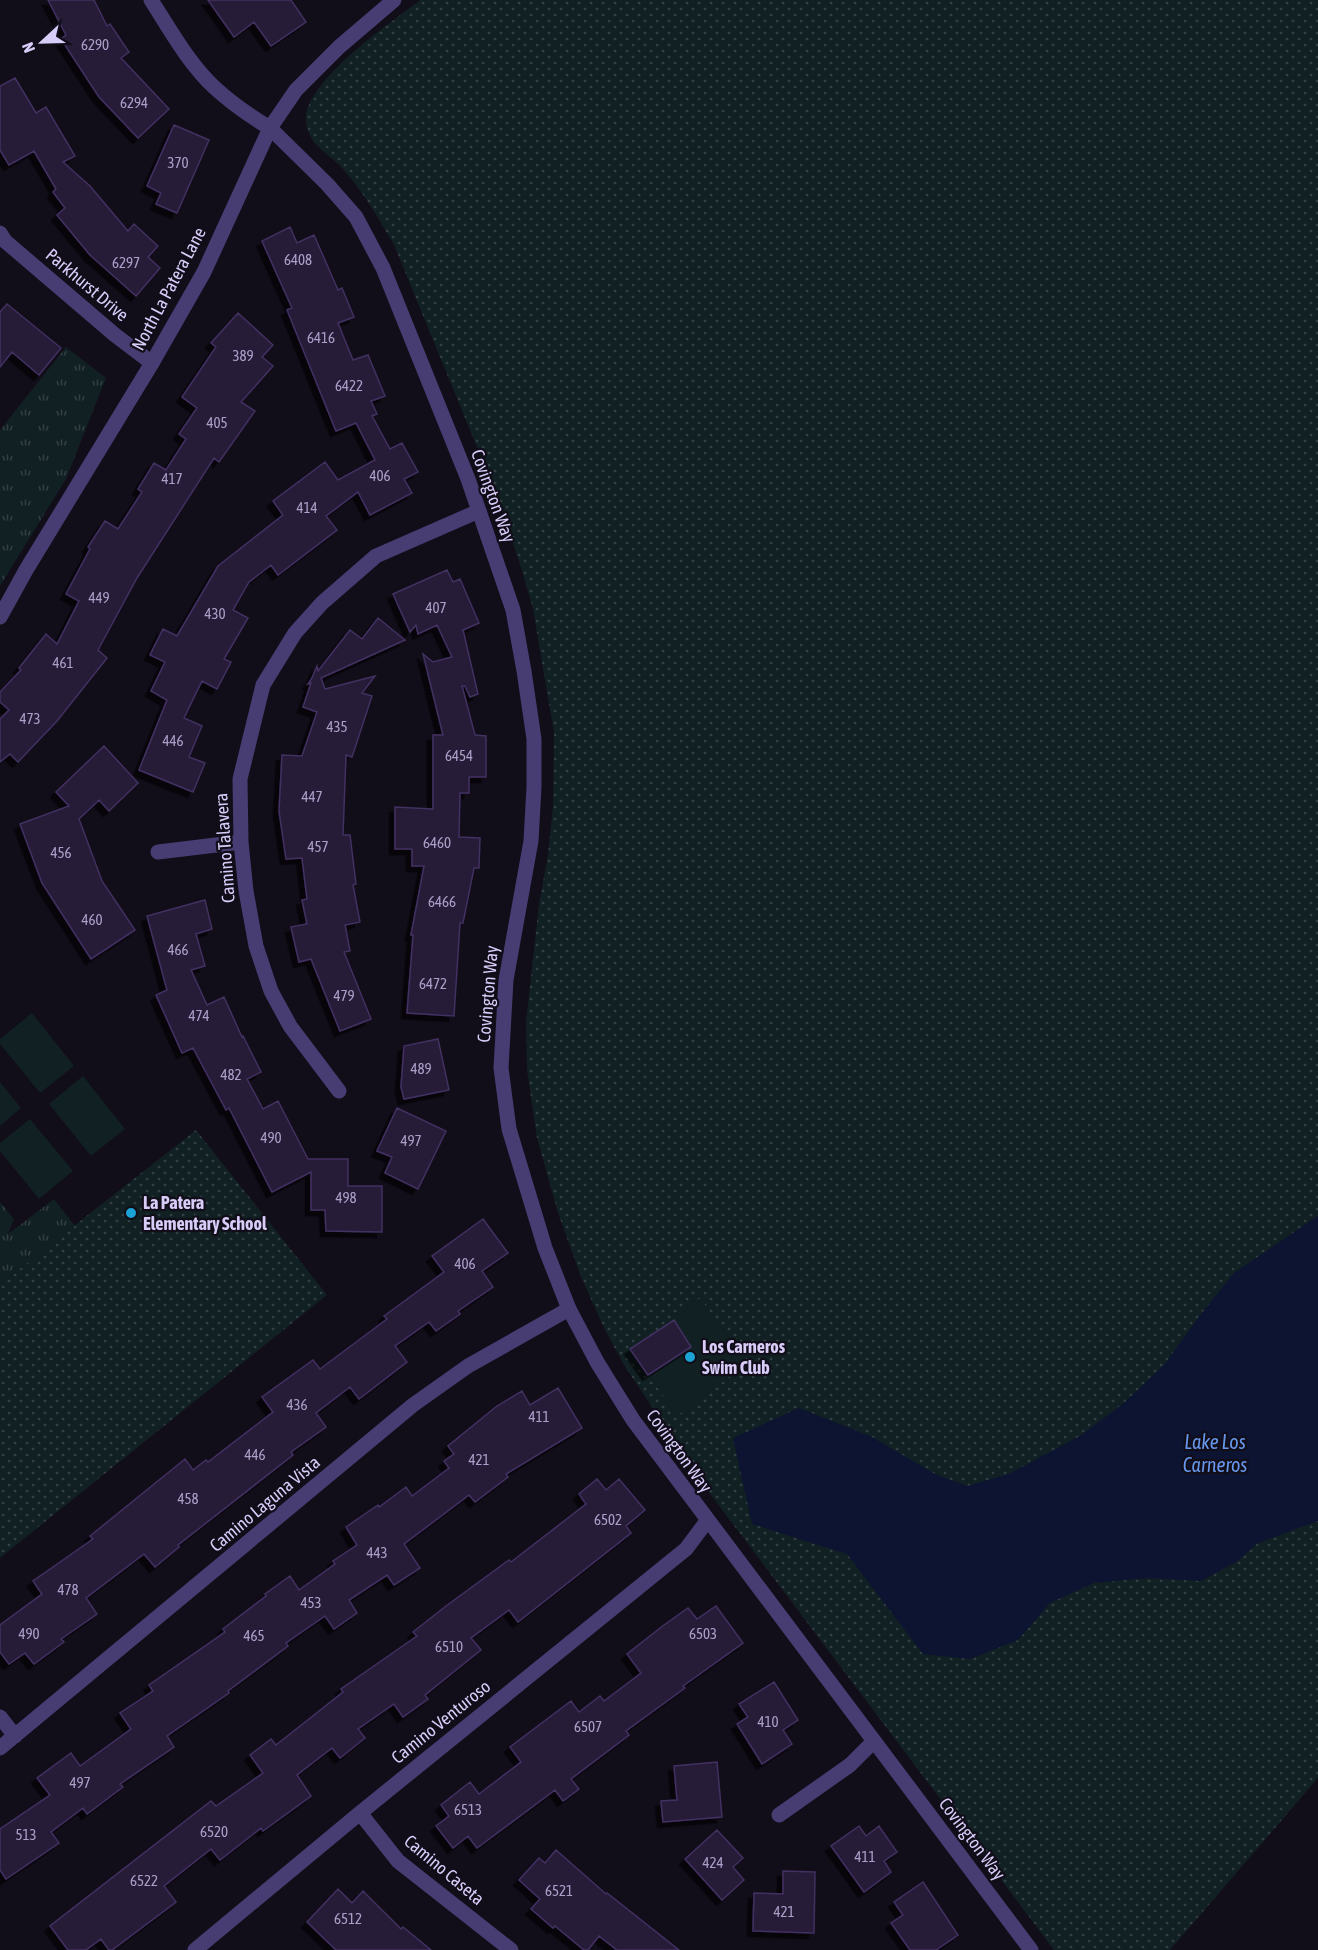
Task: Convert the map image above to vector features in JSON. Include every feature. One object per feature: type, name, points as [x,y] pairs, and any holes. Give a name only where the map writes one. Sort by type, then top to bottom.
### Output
[{"type":"street","name":"Covington Way","points":[[151,0],[181,47],[212,86],[247,114],[270,128],[327,184],[356,217],[383,268],[479,511],[513,610],[534,739],[534,787],[531,841],[506,980],[501,1068],[509,1129],[544,1248],[569,1309],[597,1362],[633,1420],[1031,1950]]},
{"type":"street","name":"North La Patera Lane","points":[[0,617],[204,272],[270,128],[296,90],[339,48],[394,0]]},
{"type":"street","name":"Parkhurst Drive","points":[[2,240],[152,363]]},
{"type":"street","name":"Camino Talavera","points":[[339,1091],[290,1026],[271,991],[256,946],[246,891],[241,842],[240,779],[263,685],[296,633],[322,603],[376,556],[479,511]]},
{"type":"street","points":[[158,852],[241,842]]},
{"type":"street","name":"Camino Laguna Vista","points":[[0,1748],[413,1405],[468,1366],[569,1309]]},
{"type":"street","name":"Camino Venturoso","points":[[195,1950],[686,1549],[707,1521]]},
{"type":"street","points":[[0,1717],[15,1736]]},
{"type":"street","points":[[779,1815],[850,1765],[874,1741]]},
{"type":"street","name":"Camino Caseta","points":[[360,1813],[398,1861],[511,1950]]},
{"type":"green space","points":[[420,0],[1318,0],[1318,1778],[1170,1950],[1054,1950],[662,1430],[664,1425],[624,1365],[581,1277],[558,1213],[537,1138],[527,1070],[526,1022],[553,806],[554,733],[533,609],[493,486],[394,245],[350,178],[311,138],[306,122],[306,115],[312,100],[322,84],[354,52]]},
{"type":"green space","points":[[66,347],[106,378],[66,479],[0,586],[0,430]]},
{"type":"green space","points":[[32,1013],[74,1066],[40,1093],[0,1044],[0,1039]]},
{"type":"green space","points":[[83,1076],[125,1129],[91,1156],[49,1104]]},
{"type":"green space","points":[[0,1082],[21,1108],[0,1126]]},
{"type":"green space","points":[[30,1119],[73,1171],[39,1199],[0,1151],[0,1143]]},
{"type":"green space","name":"La Patera Elementary School","points":[[196,1130],[327,1295],[0,1558],[0,1284]]},
{"type":"green space","points":[[54,1199],[75,1226],[0,1284],[0,1202],[14,1219],[8,1234]]},
{"type":"green space","name":"Los Carneros Swim Club","points":[[700,1298],[748,1363],[677,1416],[632,1351]]},
{"type":"water","name":"Lake Los Carneros","points":[[1318,1216],[1318,1521],[1258,1543],[1236,1562],[1201,1581],[1147,1578],[1094,1583],[1050,1603],[1018,1640],[970,1659],[923,1654],[847,1554],[752,1524],[733,1438],[799,1408],[872,1437],[935,1474],[967,1486],[1009,1474],[1080,1436],[1124,1403],[1164,1365],[1234,1273]]},
{"type":"building","points":[[48,0],[94,0],[107,26],[110,24],[129,52],[121,58],[169,109],[138,138],[99,97],[61,39],[66,35]]},
{"type":"building","points":[[208,0],[291,0],[306,22],[271,46],[254,22],[234,37]]},
{"type":"building","points":[[15,78],[36,113],[46,107],[75,156],[63,162],[90,186],[128,231],[134,224],[158,246],[148,257],[160,268],[136,296],[90,255],[57,215],[65,208],[53,192],[56,189],[34,151],[9,165],[0,150],[0,86]]},
{"type":"building","points":[[174,125],[209,140],[177,213],[156,204],[161,193],[147,186]]},
{"type":"building","points":[[290,227],[297,243],[314,235],[338,290],[342,288],[354,317],[338,323],[353,360],[368,355],[385,396],[371,401],[377,414],[372,416],[390,449],[402,443],[418,472],[404,479],[412,493],[370,515],[358,492],[326,516],[337,530],[278,575],[271,565],[249,582],[233,610],[248,618],[224,659],[231,662],[217,689],[202,681],[184,718],[202,726],[189,757],[205,763],[193,792],[139,770],[167,700],[151,691],[165,662],[150,655],[163,629],[177,636],[218,566],[283,515],[273,501],[325,462],[338,480],[375,460],[356,423],[336,431],[287,310],[292,308],[262,241]]},
{"type":"building","points":[[7,304],[61,348],[39,375],[12,352],[0,367],[0,312]]},
{"type":"building","points":[[238,313],[273,345],[262,357],[273,366],[241,402],[255,411],[219,462],[214,458],[137,578],[98,650],[107,658],[57,721],[18,762],[10,754],[0,762],[0,719],[9,710],[0,702],[0,692],[21,670],[19,668],[46,634],[57,644],[79,601],[66,594],[90,549],[88,547],[105,521],[118,529],[142,492],[138,489],[154,463],[166,470],[186,439],[179,434],[197,408],[182,397],[216,347],[211,343]]},
{"type":"building","points":[[447,570],[453,582],[460,579],[479,623],[463,630],[478,694],[470,697],[465,686],[462,686],[475,735],[486,736],[486,777],[469,777],[469,793],[460,793],[459,837],[480,838],[479,868],[474,868],[463,923],[460,923],[454,1016],[407,1013],[413,935],[411,935],[424,866],[412,866],[412,849],[395,849],[395,807],[433,809],[433,735],[443,735],[423,654],[433,662],[452,657],[437,625],[418,634],[416,625],[410,632],[393,594]]},
{"type":"building","points":[[378,618],[405,640],[321,678],[325,689],[375,676],[362,693],[372,696],[352,757],[346,755],[343,835],[350,835],[356,884],[353,885],[360,922],[345,925],[350,951],[344,952],[371,1019],[340,1031],[311,959],[299,962],[291,927],[307,924],[302,900],[307,899],[302,858],[286,859],[279,811],[282,755],[302,756],[317,712],[303,707],[311,683],[308,684],[317,666],[318,671],[350,630],[362,639]]},
{"type":"building","points":[[104,746],[138,783],[109,811],[99,800],[79,819],[102,881],[135,930],[91,959],[42,883],[20,824],[69,806],[56,792]]},
{"type":"building","points":[[205,900],[212,929],[196,934],[205,966],[191,970],[207,1005],[224,997],[261,1072],[247,1079],[263,1109],[278,1101],[308,1159],[348,1159],[348,1186],[382,1186],[382,1232],[326,1231],[325,1210],[311,1210],[311,1172],[272,1192],[229,1108],[226,1110],[193,1048],[182,1053],[156,995],[167,990],[147,916]]},
{"type":"building","points":[[438,1039],[449,1090],[404,1099],[401,1087],[404,1046]]},
{"type":"building","points":[[397,1108],[446,1131],[418,1189],[385,1173],[392,1157],[377,1151]]},
{"type":"building","points":[[483,1219],[508,1253],[482,1271],[493,1287],[458,1311],[460,1314],[436,1331],[429,1322],[395,1346],[407,1362],[359,1399],[350,1387],[316,1413],[326,1427],[291,1452],[293,1455],[178,1545],[179,1547],[155,1567],[144,1554],[86,1598],[97,1614],[61,1639],[64,1642],[34,1664],[25,1653],[9,1664],[0,1652],[0,1625],[42,1594],[33,1581],[93,1539],[90,1536],[185,1459],[193,1470],[206,1460],[208,1462],[273,1412],[262,1397],[313,1360],[320,1369],[387,1319],[384,1316],[444,1272],[432,1256]]},
{"type":"building","points":[[674,1320],[691,1347],[648,1375],[630,1349]]},
{"type":"building","points":[[558,1388],[582,1428],[506,1474],[508,1477],[475,1502],[469,1495],[404,1544],[420,1568],[394,1585],[387,1575],[349,1600],[357,1613],[334,1629],[325,1616],[286,1643],[288,1646],[228,1691],[229,1693],[167,1736],[174,1747],[120,1784],[123,1787],[87,1814],[83,1808],[51,1832],[59,1843],[6,1879],[0,1870],[0,1829],[50,1795],[37,1778],[71,1753],[80,1766],[131,1729],[120,1713],[153,1691],[149,1685],[225,1632],[223,1629],[290,1576],[299,1590],[335,1564],[333,1561],[357,1545],[346,1527],[406,1487],[412,1496],[449,1468],[444,1461],[454,1454],[448,1446],[497,1406],[522,1391],[530,1405]]},
{"type":"building","points":[[597,1479],[606,1490],[619,1479],[645,1510],[626,1526],[631,1533],[518,1622],[509,1610],[471,1638],[481,1650],[425,1695],[428,1699],[403,1717],[394,1704],[358,1729],[365,1738],[340,1758],[332,1748],[297,1775],[311,1796],[263,1831],[261,1828],[220,1860],[211,1849],[164,1886],[176,1902],[112,1950],[109,1950],[101,1939],[86,1950],[68,1950],[50,1926],[211,1801],[216,1806],[263,1773],[250,1755],[271,1739],[276,1745],[343,1692],[341,1689],[417,1636],[413,1632],[446,1606],[509,1560],[511,1562],[586,1504],[579,1494]]},
{"type":"building","points":[[716,1606],[743,1643],[626,1731],[629,1735],[571,1779],[579,1789],[563,1801],[555,1790],[477,1848],[468,1836],[453,1848],[436,1826],[449,1816],[441,1805],[470,1782],[479,1794],[521,1762],[510,1747],[571,1701],[579,1712],[600,1696],[604,1701],[641,1673],[627,1654],[664,1625],[688,1608],[697,1619]]},
{"type":"building","points":[[774,1682],[798,1720],[783,1730],[792,1744],[762,1764],[737,1724],[748,1717],[739,1704]]},
{"type":"building","points":[[717,1762],[722,1817],[663,1822],[661,1801],[677,1800],[674,1766]]},
{"type":"building","points":[[859,1826],[866,1836],[879,1826],[897,1852],[884,1861],[891,1872],[864,1892],[831,1846]]},
{"type":"building","points":[[717,1830],[743,1858],[733,1867],[744,1880],[722,1900],[685,1859]]},
{"type":"building","points":[[556,1850],[606,1894],[679,1950],[617,1950],[599,1936],[588,1950],[584,1950],[555,1926],[553,1928],[531,1909],[540,1899],[519,1880],[539,1858],[545,1863]]},
{"type":"building","points":[[783,1871],[815,1872],[814,1933],[753,1931],[754,1893],[783,1894]]},
{"type":"building","points":[[923,1882],[958,1935],[936,1950],[910,1950],[891,1923],[903,1915],[894,1902]]},
{"type":"building","points":[[338,1889],[352,1903],[363,1891],[401,1929],[403,1927],[431,1950],[336,1950],[307,1922]]},
{"type":"place","name":"La Patera Elementary School","points":[[131,1213]]},
{"type":"place","name":"Los Carneros Swim Club","points":[[690,1357]]}]
